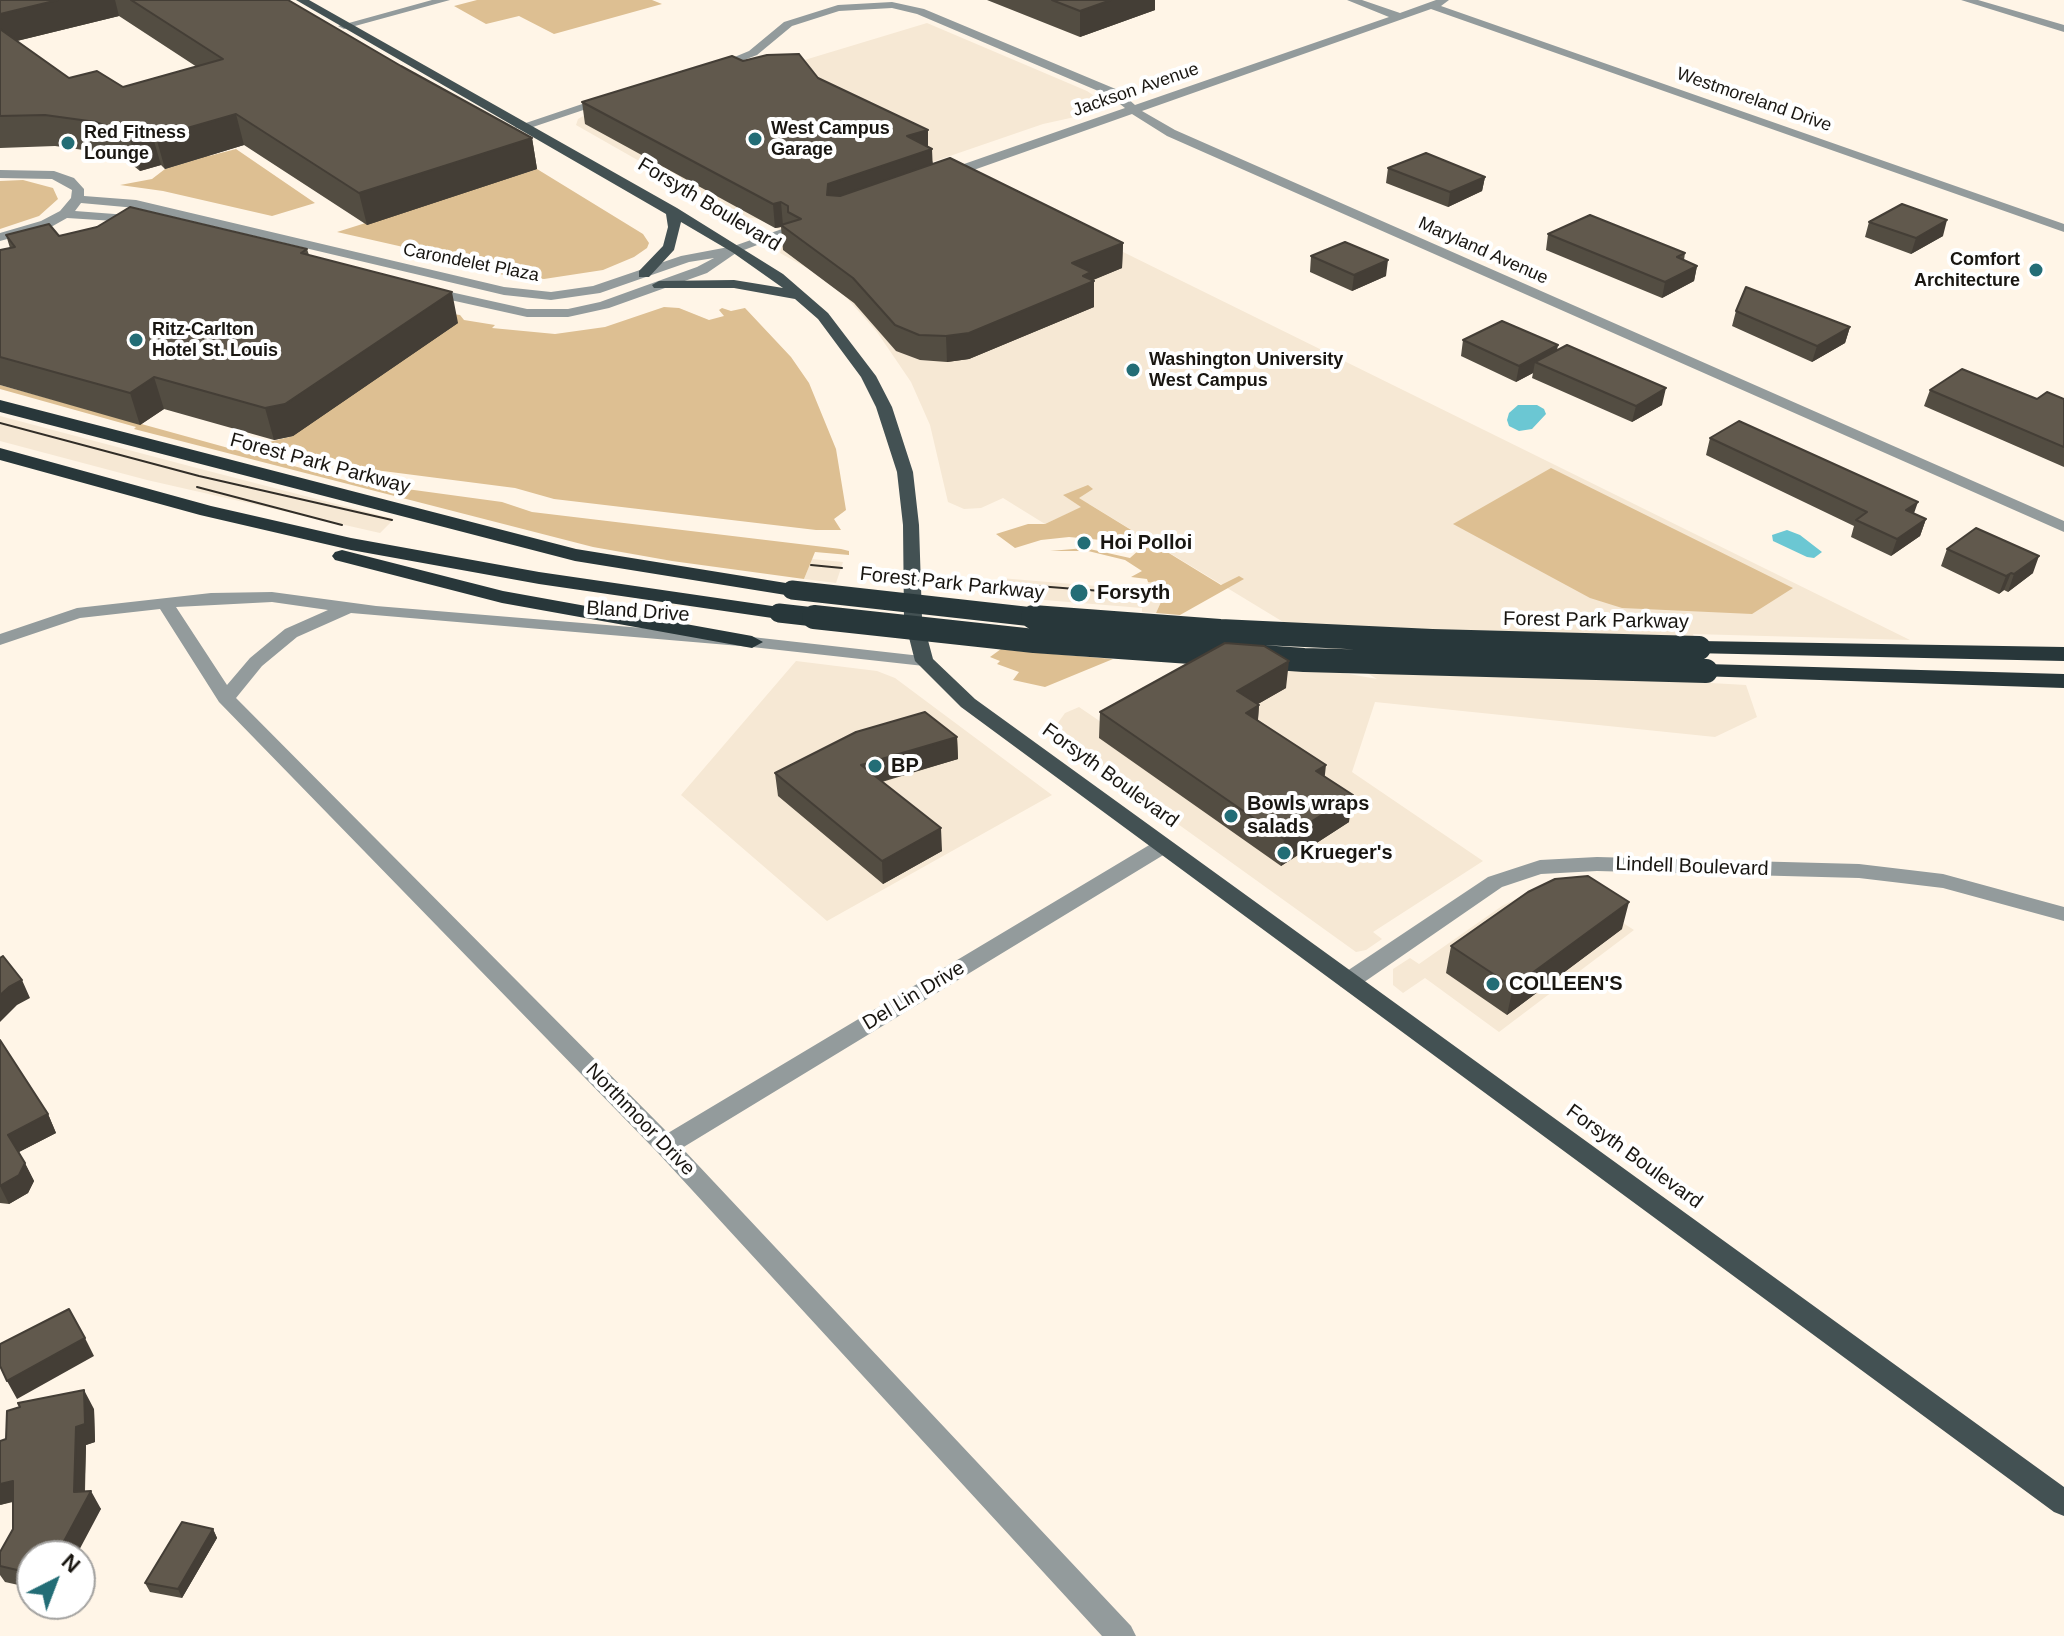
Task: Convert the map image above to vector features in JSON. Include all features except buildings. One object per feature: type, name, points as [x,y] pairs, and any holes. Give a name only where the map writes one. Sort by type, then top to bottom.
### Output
[{"type":"highway","name":"Forest Park Parkway","points":[[0,406],[575,555],[792,590],[1052,619],[1220,631],[1448,642],[2064,654]]},
{"type":"highway","points":[[0,454],[207,511],[327,552],[429,579],[502,597],[752,642]]},
{"type":"highway","points":[[207,511],[470,566],[779,613],[1034,641],[1199,654],[1450,666],[2064,681]]},
{"type":"main road","name":"Forsyth Boulevard","points":[[301,0],[737,249],[800,295],[823,316],[868,376],[895,437],[905,472],[912,538],[913,618],[924,661],[968,703],[2064,1503]]},
{"type":"main road","points":[[644,274],[669,247],[675,227],[672,211]]},
{"type":"main road","points":[[659,285],[734,284],[800,295]]},
{"type":"street","points":[[344,26],[445,0]]},
{"type":"street","points":[[1352,0],[1401,17]]},
{"type":"street","name":"Jackson Avenue","points":[[927,182],[1448,0]]},
{"type":"street","points":[[1966,0],[2064,29]]},
{"type":"street","points":[[2009,0],[2064,16]]},
{"type":"street","name":"Maryland Avenue","points":[[701,71],[753,53],[788,24],[838,8],[892,5],[920,11],[1114,93],[1133,110],[1171,133],[2064,527]]},
{"type":"street","name":"Westmoreland Drive","points":[[1432,6],[2064,228]]},
{"type":"street","points":[[520,127],[617,97]]},
{"type":"street","points":[[0,174],[54,175],[78,189],[78,199],[65,214],[46,224],[0,237]]},
{"type":"street","name":"Carondelet Plaza","points":[[78,199],[136,204],[527,295],[573,294],[686,259],[737,249]]},
{"type":"street","points":[[65,214],[125,217],[228,242]]},
{"type":"street","points":[[737,249],[782,233]]},
{"type":"street","name":"Carondelet Plaza","points":[[413,287],[508,310],[548,314],[586,310],[702,270],[737,249]]},
{"type":"street","name":"Bland Drive","points":[[0,640],[77,613],[164,602],[272,597],[349,607],[752,642],[924,661]]},
{"type":"street","name":"Northmoor Drive","points":[[164,602],[226,698],[666,1146],[1121,1636]]},
{"type":"street","name":"Bland Drive","points":[[226,698],[256,662],[291,633],[349,607]]},
{"type":"street","name":"Del Lin Drive","points":[[666,1146],[1163,846]]},
{"type":"street","name":"Lindell Boulevard","points":[[1349,981],[1480,891],[1515,873],[1566,865],[1859,871],[1943,881],[2064,914]]},
{"type":"shaded area","points":[[477,0],[652,0],[662,4],[554,34],[519,16],[486,24],[454,6]]},
{"type":"shaded area","name":"Washington University West Campus","points":[[927,23],[1087,91],[1108,105],[1084,115],[1043,124],[816,202],[973,178],[1910,640],[1693,634],[1711,683],[1746,685],[1757,717],[1715,737],[1375,702],[1352,772],[1483,861],[1373,932],[1382,939],[1366,950],[1356,952],[1061,740],[1055,727],[1065,713],[1079,707],[1104,724],[1231,653],[1377,679],[1089,504],[1045,524],[1003,498],[981,508],[964,509],[948,502],[930,425],[911,382],[877,332],[846,297],[816,273],[780,253],[782,246],[796,239],[759,219],[734,215],[576,125],[578,119],[585,115],[788,65]]},
{"type":"shaded area","points":[[236,149],[315,203],[272,216],[163,191],[120,185],[152,179],[165,169],[201,158],[202,152],[209,156]]},
{"type":"shaded area","points":[[537,169],[643,234],[649,243],[647,248],[603,270],[544,279],[504,275],[440,261],[421,251],[337,232]]},
{"type":"shaded area","points":[[23,180],[53,188],[58,199],[39,216],[0,229],[0,181]]},
{"type":"shaded area","points":[[664,307],[679,308],[709,320],[724,316],[719,310],[722,308],[731,311],[745,308],[791,357],[809,383],[836,449],[846,510],[834,519],[841,530],[816,530],[554,499],[515,488],[375,470],[269,442],[293,436],[409,308],[460,315],[464,320],[495,325],[492,328],[555,334],[605,327]]},
{"type":"shaded area","points":[[0,385],[348,481],[502,502],[532,512],[841,549],[849,551],[849,555],[815,552],[804,579],[593,547],[134,429],[136,427],[0,389]]},
{"type":"shaded area","points":[[0,416],[394,519],[380,533],[147,480],[0,441]]},
{"type":"shaded area","points":[[1551,468],[1793,588],[1752,614],[1622,608],[1590,598],[1453,524]]},
{"type":"shaded area","points":[[1088,485],[1093,489],[1079,498],[1221,585],[1239,576],[1244,579],[1180,615],[1156,613],[1161,602],[1159,584],[1131,577],[1142,571],[1125,560],[1088,551],[1050,551],[1085,548],[1130,558],[1139,550],[1112,541],[1069,537],[1041,540],[1015,548],[996,534],[1028,524],[1045,524],[1081,507],[1063,495]]},
{"type":"shaded area","points":[[812,559],[843,562],[836,583],[804,579]]},
{"type":"shaded area","points":[[1000,578],[1146,590],[1148,582],[1158,583],[1161,602],[1156,613],[1142,612],[1142,608],[995,596]]},
{"type":"shaded area","points":[[1001,649],[1113,659],[1045,687],[1013,680],[1019,672],[997,664],[1000,661],[990,657]]},
{"type":"shaded area","points":[[796,661],[877,671],[895,678],[1052,795],[827,921],[681,795]]},
{"type":"shaded area","points":[[1564,885],[1634,930],[1499,1032],[1425,978],[1403,993],[1393,985],[1393,969],[1410,958],[1419,964],[1502,906],[1524,895]]},
{"type":"water","points":[[1518,405],[1537,405],[1546,414],[1532,429],[1519,431],[1509,426],[1507,420],[1509,413]]},
{"type":"water","points":[[1787,530],[1800,535],[1822,552],[1814,558],[1807,557],[1773,541],[1772,535]]},
{"type":"tram line","points":[[0,423],[199,476],[392,520]]},
{"type":"tram line","points":[[197,487],[342,525]]},
{"type":"tram line","points":[[811,565],[842,568]]},
{"type":"tram line","points":[[999,583],[1165,596]]},
{"type":"place","name":"West Campus Garage","points":[[755,139]]},
{"type":"place","name":"Red Fitness Lounge","points":[[68,143]]},
{"type":"place","name":"Comfort Architecture","points":[[2036,270]]},
{"type":"place","name":"Ritz-Carlton Hotel St. Louis","points":[[136,340]]},
{"type":"place","name":"Washington University West Campus","points":[[1133,370]]},
{"type":"place","name":"Hoi Polloi","points":[[1084,543]]},
{"type":"place","name":"Forsyth","points":[[1079,593]]},
{"type":"place","name":"BP","points":[[875,766]]},
{"type":"place","name":"Bowls wraps salads","points":[[1231,816]]},
{"type":"place","name":"Krueger's","points":[[1284,853]]},
{"type":"place","name":"COLLEEN'S","points":[[1493,984]]}]
